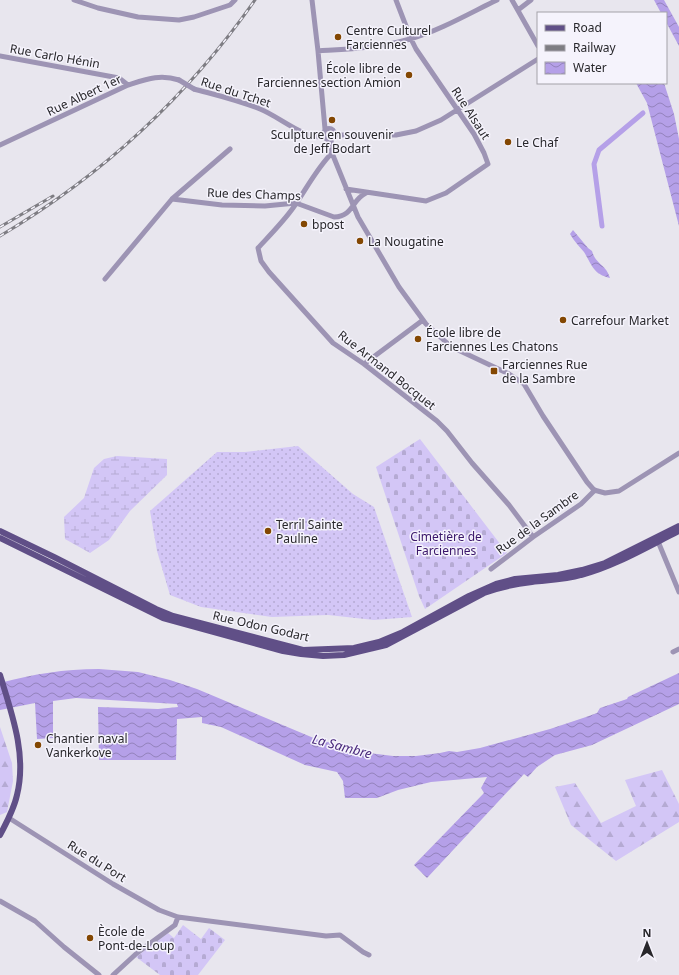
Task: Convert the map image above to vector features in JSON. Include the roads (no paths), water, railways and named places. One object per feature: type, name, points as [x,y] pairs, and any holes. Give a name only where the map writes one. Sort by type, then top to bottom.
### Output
[{"type":"main road","name":"Rue Odon Godart","points":[[0,538],[162,618],[283,651],[323,656],[344,655],[386,645],[472,600],[497,589],[516,584],[580,576],[605,567],[657,540],[679,526]]},
{"type":"main road","name":"Rue Odon Godart","points":[[0,531],[167,614],[303,650],[354,648],[379,642],[403,632],[469,596],[496,584],[515,579],[558,575],[582,570],[604,563],[679,531]]},
{"type":"main road","points":[[0,676],[14,720],[20,752],[20,777],[17,796],[9,818],[0,835]]},
{"type":"street","points":[[74,0],[98,8],[138,17],[179,20],[194,17],[230,5],[235,0]]},
{"type":"street","points":[[312,0],[328,135],[332,153],[358,217],[399,287],[423,320],[447,344],[509,374],[524,384],[543,416],[587,482],[595,490],[605,493],[619,491],[679,453]]},
{"type":"street","name":"Rue Alsaut","points":[[346,189],[426,201],[446,193],[488,164],[474,134],[416,49],[396,0]]},
{"type":"street","points":[[318,51],[376,47],[411,39],[497,0]]},
{"type":"street","points":[[512,0],[537,44]]},
{"type":"street","points":[[518,10],[531,0]]},
{"type":"street","name":"Rue Carlo Hénin","points":[[0,56],[119,78],[128,86]]},
{"type":"street","name":"Rue du Tchet","points":[[180,80],[194,90],[223,96],[246,103],[275,116],[307,135],[396,135],[407,134],[441,120],[537,60]]},
{"type":"street","name":"Rue Albert 1er","points":[[0,145],[128,86],[150,78],[161,77],[180,80]]},
{"type":"street","points":[[105,279],[172,199],[230,149]]},
{"type":"street","name":"Rue Armand Bocquet","points":[[332,153],[326,159],[296,203],[258,248],[261,261],[285,291],[333,343],[364,364],[447,431],[472,463],[509,505],[532,537]]},
{"type":"street","points":[[353,206],[360,196],[367,192]]},
{"type":"street","name":"Rue des Champs","points":[[172,199],[222,205],[265,206],[296,203],[334,217],[341,217],[353,206]]},
{"type":"street","points":[[364,364],[423,320]]},
{"type":"street","name":"Rue de la Sambre","points":[[491,569],[532,537],[581,504],[595,490]]},
{"type":"street","points":[[657,540],[679,592]]},
{"type":"street","points":[[673,652],[679,649]]},
{"type":"street","name":"Rue du Port","points":[[9,818],[113,884],[159,910],[178,917],[326,936],[340,935],[363,952],[370,955]]},
{"type":"street","points":[[0,901],[36,921],[64,947],[99,975]]},
{"type":"street","points":[[113,975],[137,953],[175,925],[178,917]]},
{"type":"water","points":[[654,0],[664,0],[679,27],[679,46],[667,24],[667,12],[660,12]]},
{"type":"water","points":[[637,84],[664,84],[674,114],[679,139],[679,226],[647,103]]},
{"type":"water","points":[[573,230],[592,251],[610,278],[596,271],[570,234]]},
{"type":"water","name":"La Sambre","points":[[99,669],[138,672],[170,680],[197,689],[316,739],[369,753],[393,756],[416,756],[449,751],[457,752],[480,748],[550,729],[597,713],[600,708],[627,699],[628,697],[679,673],[679,704],[592,745],[555,755],[537,767],[528,777],[524,774],[427,878],[414,865],[484,793],[481,788],[487,777],[431,782],[398,790],[377,798],[345,798],[343,781],[337,772],[305,765],[221,727],[202,723],[202,717],[177,719],[176,760],[99,760],[98,707],[158,709],[178,707],[177,704],[76,698],[53,701],[53,738],[37,739],[35,703],[0,710],[0,683],[49,673]]},
{"type":"waterway","points":[[602,226],[594,164],[599,150],[643,113]]},
{"type":"railway","points":[[0,236],[37,213],[73,187],[140,132],[172,101],[201,69],[255,0]]},
{"type":"railway","points":[[0,227],[53,196]]},
{"type":"place","name":"Centre Culturel Farciennes","points":[[338,37]]},
{"type":"place","name":"École libre de Farciennes section Amion","points":[[409,75]]},
{"type":"place","name":"Sculpture en souvenir de Jeff Bodart","points":[[332,120]]},
{"type":"place","name":"Le Chaf","points":[[508,142]]},
{"type":"place","name":"bpost","points":[[304,224]]},
{"type":"place","name":"La Nougatine","points":[[360,241]]},
{"type":"place","name":"Carrefour Market","points":[[563,320]]},
{"type":"place","name":"École libre de Farciennes Les Chatons","points":[[418,339]]},
{"type":"place","name":"Farciennes Rue de la Sambre","points":[[494,371]]},
{"type":"place","name":"Terril Sainte Pauline","points":[[268,531]]},
{"type":"place","name":"Chantier naval Vankerkove","points":[[38,745]]},
{"type":"place","name":"Ècole de Pont-de-Loup","points":[[90,938]]},
{"type":"park label","name":"Cimetière de Farciennes","points":[[446,543]]}]
